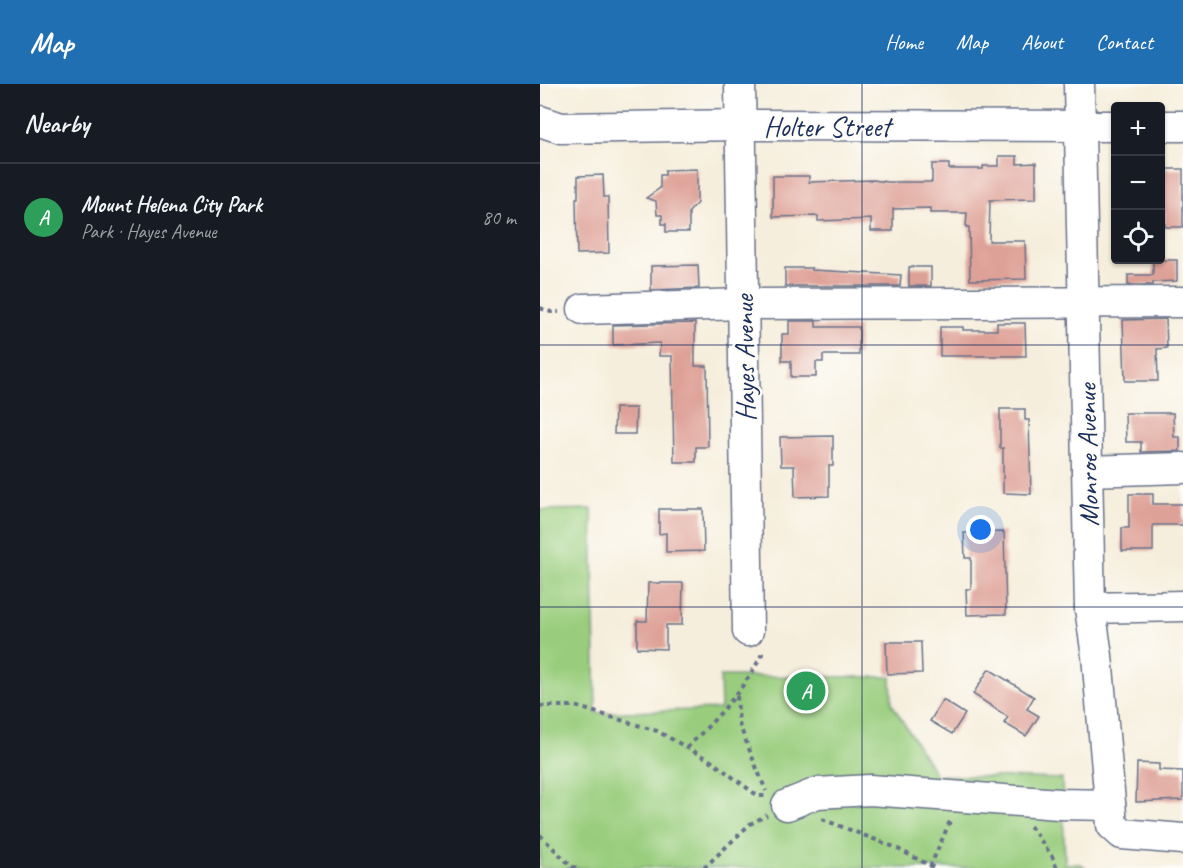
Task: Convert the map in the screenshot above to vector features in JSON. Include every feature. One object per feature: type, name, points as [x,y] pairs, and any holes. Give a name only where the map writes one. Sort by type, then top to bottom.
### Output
[{"type":"street","name":"Hayes Avenue","points":[[740,84],[748,631]]},
{"type":"street","name":"Monroe Avenue","points":[[1079,84],[1090,608],[1097,656],[1111,815]]},
{"type":"street","name":"Holter Street","points":[[540,121],[561,128],[741,125],[1111,126]]},
{"type":"street","points":[[1165,126],[1183,126]]},
{"type":"street","points":[[583,309],[743,304],[1183,302]]},
{"type":"street","points":[[1088,471],[1183,468]]},
{"type":"street","points":[[1090,608],[1183,606]]},
{"type":"street","points":[[773,806],[817,794],[870,790],[967,797],[1111,815],[1122,834],[1183,838]]},
{"type":"path","points":[[687,748],[737,696],[762,654],[748,631]]},
{"type":"path","points":[[737,696],[739,724],[773,806]]},
{"type":"path","points":[[540,706],[575,706],[657,731],[711,761],[773,806],[894,847],[932,867],[950,820],[967,797]]},
{"type":"path","points":[[1012,801],[1052,856],[1057,868]]},
{"type":"path","points":[[704,868],[750,824],[773,806]]},
{"type":"path","points":[[540,835],[572,867],[577,868]]},
{"type":"green space","points":[[592,509],[596,713],[721,709],[720,676],[891,677],[892,704],[936,775],[1062,779],[1065,864],[1081,864],[1085,868],[540,868],[540,510]]},
{"type":"building","points":[[999,156],[1017,156],[1017,164],[1036,163],[1036,199],[990,200],[989,241],[1025,241],[1026,279],[970,280],[967,213],[930,213],[930,208],[893,209],[893,231],[871,231],[871,219],[818,221],[818,216],[773,217],[773,176],[809,176],[809,182],[873,180],[932,182],[932,164],[949,164],[949,169],[983,169],[983,166],[999,166]]},
{"type":"building","points":[[697,169],[697,203],[689,212],[689,232],[666,232],[666,224],[662,224],[662,215],[657,215],[656,201],[646,198],[660,188],[660,175],[665,175],[665,170]]},
{"type":"building","points":[[1165,169],[1183,169],[1183,227],[1165,227]]},
{"type":"building","points":[[603,175],[604,197],[608,197],[609,253],[577,254],[578,176]]},
{"type":"building","points":[[1165,260],[1177,260],[1177,281],[1153,282],[1153,285],[1128,285],[1128,275],[1153,275],[1153,264],[1165,264]]},
{"type":"building","points":[[698,265],[699,288],[651,290],[651,266]]},
{"type":"building","points":[[909,267],[931,267],[931,286],[909,286]]},
{"type":"building","points":[[785,268],[901,275],[900,286],[785,286]]},
{"type":"building","points":[[1166,319],[1167,348],[1157,349],[1158,381],[1125,381],[1123,320]]},
{"type":"building","points":[[789,321],[816,321],[816,327],[859,327],[859,355],[823,355],[823,362],[816,362],[816,377],[791,377],[791,361],[782,361],[782,334],[789,334]]},
{"type":"building","points":[[695,323],[695,366],[707,366],[708,447],[696,447],[696,462],[674,462],[672,356],[659,356],[660,343],[613,345],[613,325]]},
{"type":"building","points":[[997,323],[1025,323],[1026,356],[940,356],[940,327],[997,330]]},
{"type":"building","points":[[615,408],[636,408],[635,434],[614,434]]},
{"type":"building","points":[[1000,409],[1025,409],[1025,420],[1029,420],[1031,494],[1003,493]]},
{"type":"building","points":[[1125,413],[1173,413],[1174,437],[1180,437],[1180,451],[1141,452],[1141,442],[1126,442]]},
{"type":"building","points":[[833,436],[833,466],[829,466],[829,496],[795,497],[794,466],[781,466],[780,437]]},
{"type":"building","points":[[1129,494],[1153,494],[1153,504],[1183,504],[1183,525],[1153,525],[1153,551],[1122,551],[1122,528],[1129,528]]},
{"type":"building","points":[[659,509],[703,509],[704,551],[666,552],[666,533],[659,534]]},
{"type":"building","points":[[1004,532],[1006,614],[967,615],[966,589],[971,589],[971,558],[965,558],[964,533]]},
{"type":"building","points":[[648,583],[683,583],[682,625],[666,625],[666,649],[637,648],[637,621],[647,621]]},
{"type":"building","points":[[886,642],[921,642],[922,673],[887,674]]},
{"type":"building","points":[[989,669],[1034,697],[1027,709],[1039,716],[1026,736],[1004,723],[1008,717],[973,694]]},
{"type":"building","points":[[943,700],[965,714],[952,734],[930,721]]},
{"type":"building","points":[[1137,763],[1159,764],[1159,770],[1183,771],[1183,800],[1136,802]]},
{"type":"place","name":"Mount Helena City Park","points":[[806,691]]}]
